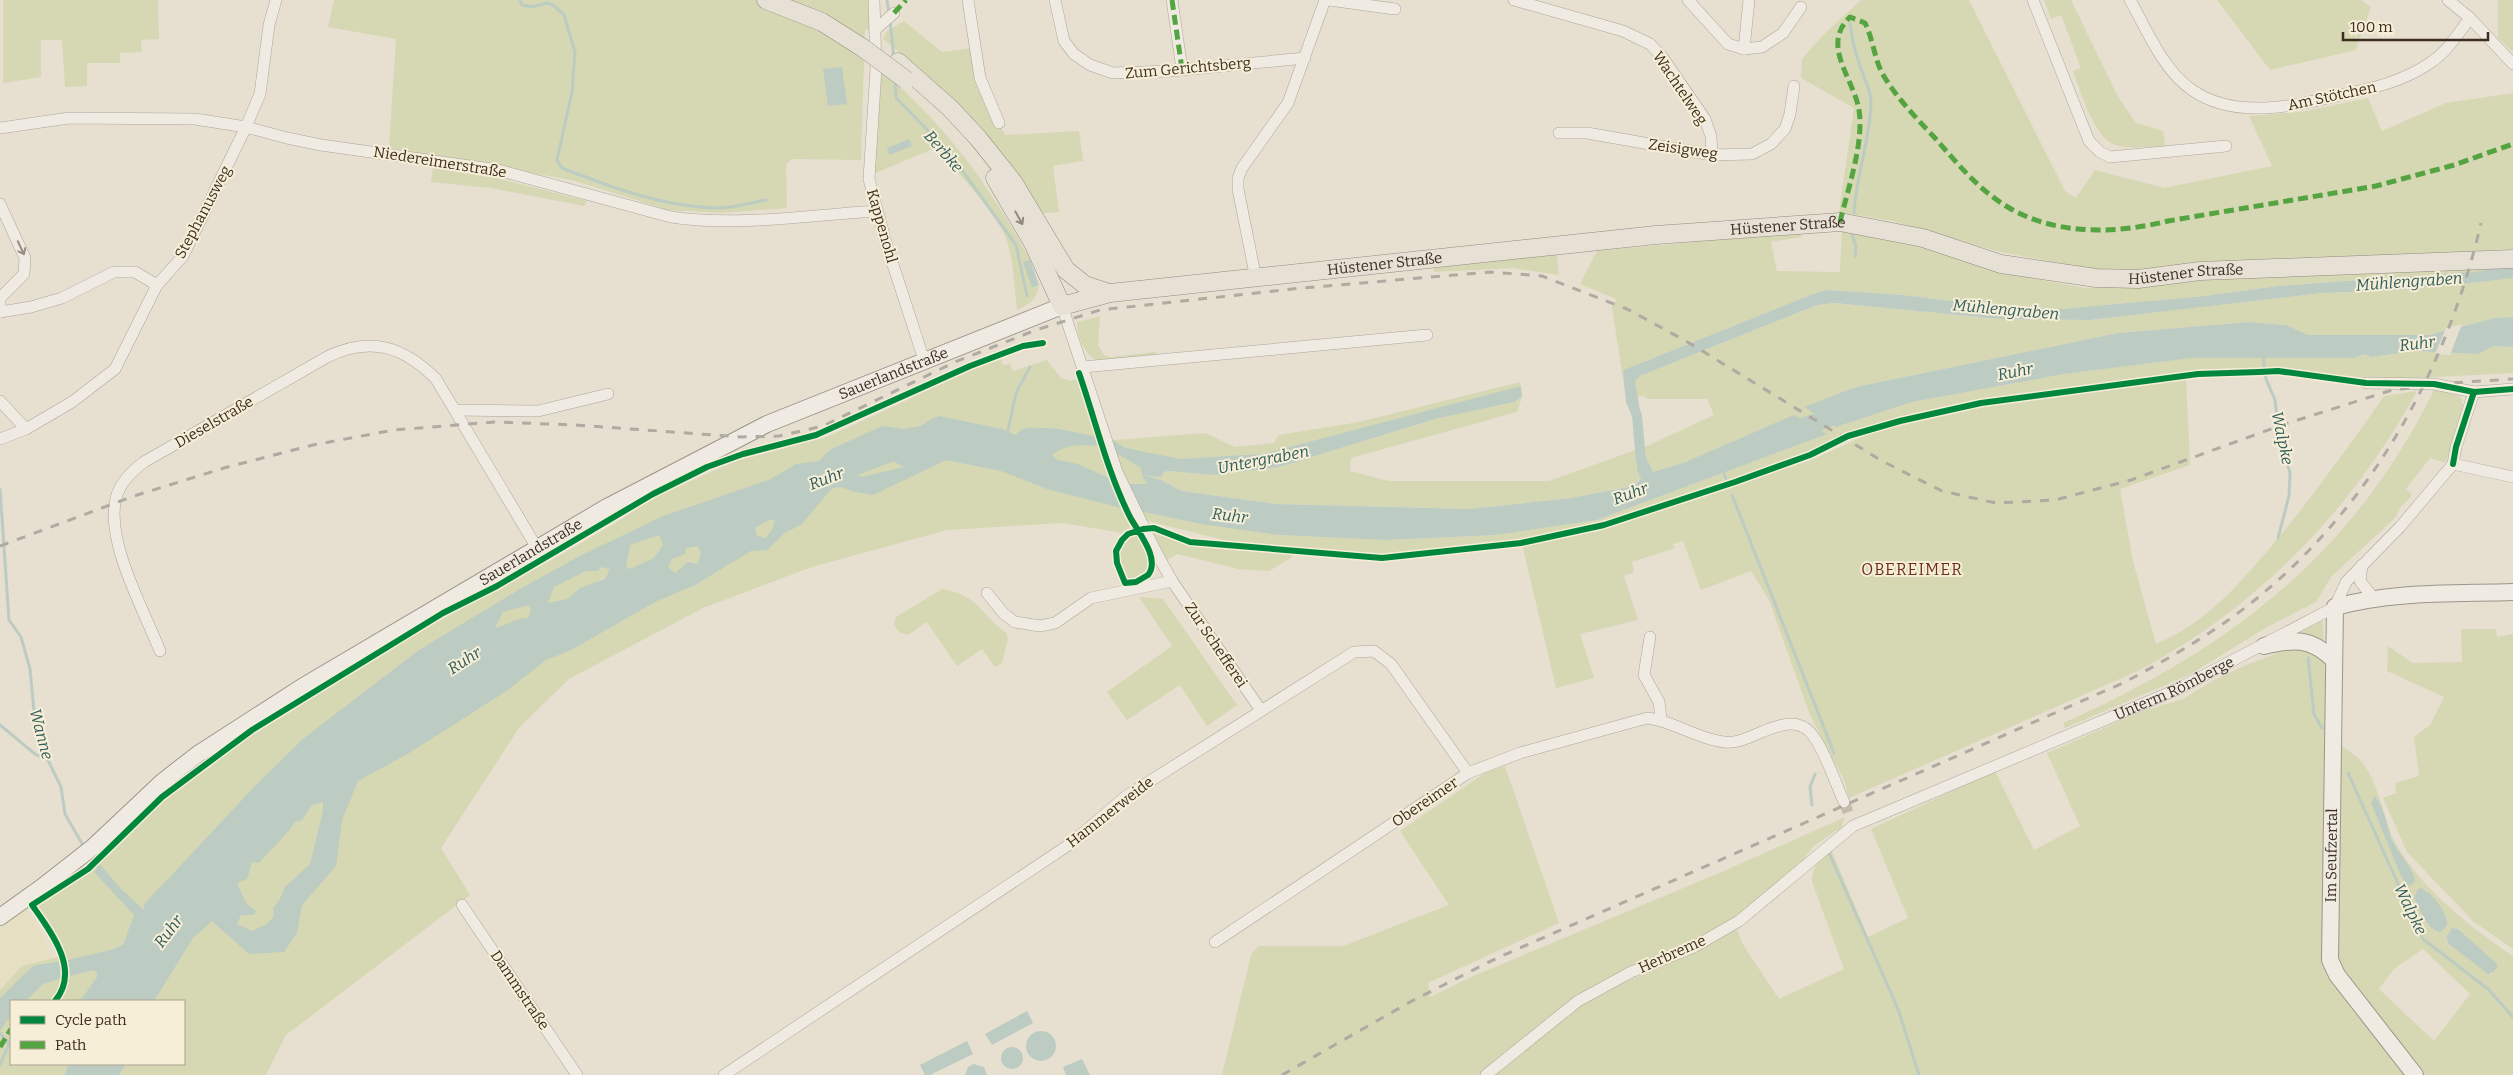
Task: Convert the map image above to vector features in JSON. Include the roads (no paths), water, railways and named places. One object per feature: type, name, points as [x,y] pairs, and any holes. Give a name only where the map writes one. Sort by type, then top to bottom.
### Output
[{"type":"main road","points":[[766,0],[822,22],[871,33],[906,80],[942,115],[1003,189],[1033,243],[1062,306]]},
{"type":"main road","points":[[794,0],[871,33],[898,62],[950,108],[1013,182],[1066,270],[1085,285],[1110,293]]},
{"type":"main road","name":"Hüstener Straße","points":[[1062,306],[1110,293],[1256,279],[1656,235],[1840,222],[1923,238],[2001,264],[2096,278],[2138,280],[2200,271],[2513,259]]},
{"type":"main road","points":[[1062,306],[1067,289],[1066,270]]},
{"type":"street","name":"Stephanusweg","points":[[0,439],[26,429],[72,402],[115,369],[157,285],[183,256],[246,127],[260,94],[269,25],[276,0]]},
{"type":"street","name":"Kappenohl","points":[[874,0],[871,33],[869,179],[877,211],[924,360]]},
{"type":"street","points":[[968,0],[980,78],[999,123]]},
{"type":"street","name":"Zum Gerichtsberg","points":[[1055,0],[1064,41],[1074,54],[1090,65],[1113,73],[1124,74],[1305,58]]},
{"type":"street","points":[[1172,0],[1182,69]]},
{"type":"street","points":[[1256,279],[1238,188],[1239,174],[1284,110],[1327,0],[1395,9]]},
{"type":"street","name":"Wachtelweg","points":[[1514,0],[1623,31],[1650,44],[1663,58],[1705,119],[1711,136],[1712,155]]},
{"type":"street","points":[[1688,0],[1728,44],[1744,49],[1762,47],[1783,33],[1801,7]]},
{"type":"street","points":[[1744,49],[1749,0]]},
{"type":"street","points":[[2033,0],[2089,141],[2100,152],[2110,157],[2226,146]]},
{"type":"street","name":"Am Stötchen","points":[[2130,0],[2174,72],[2192,90],[2221,103],[2244,107],[2296,105],[2389,84],[2432,62],[2450,45],[2470,18]]},
{"type":"street","points":[[2448,0],[2470,18],[2513,64]]},
{"type":"street","points":[[871,33],[894,13]]},
{"type":"street","name":"Zeisigweg","points":[[1559,133],[1587,133],[1712,155],[1752,154],[1771,144],[1785,129],[1790,114],[1794,86]]},
{"type":"street","name":"Niedereimerstraße","points":[[0,128],[69,118],[195,119],[246,127],[287,138],[321,144],[498,170],[671,217],[693,220],[721,221],[877,211]]},
{"type":"street","points":[[0,204],[25,258],[24,274],[0,298],[0,312],[31,307],[62,298],[114,272],[135,272],[157,285]]},
{"type":"street","points":[[1062,306],[1083,367],[1427,335]]},
{"type":"street","name":"Sauerlandstraße","points":[[0,917],[92,847],[162,782],[198,754],[302,687],[607,507],[767,424],[1062,306]]},
{"type":"street","name":"Dieselstraße","points":[[160,651],[125,564],[115,521],[115,504],[119,489],[138,467],[327,357],[354,347],[383,347],[414,359],[436,379],[537,548]]},
{"type":"street","name":"Zur Schefferei","points":[[1083,367],[1117,472],[1156,552],[1172,581],[1260,709]]},
{"type":"street","points":[[2366,383],[2434,384],[2474,392],[2513,389]]},
{"type":"street","points":[[2335,607],[2346,582],[2400,527],[2453,464],[2456,447],[2474,392]]},
{"type":"street","points":[[456,410],[538,411],[608,394]]},
{"type":"street","points":[[0,401],[26,429]]},
{"type":"street","points":[[2453,464],[2513,477]]},
{"type":"street","points":[[2362,565],[2360,582],[2374,599]]},
{"type":"street","points":[[987,593],[1004,614],[1015,622],[1040,626],[1055,623],[1091,598],[1172,581]]},
{"type":"street","name":"Unterm Römberge","points":[[1852,822],[2178,689],[2264,646],[2335,607],[2374,599],[2513,592]]},
{"type":"street","name":"Im Seufzertal","points":[[2335,607],[2330,960],[2337,975],[2415,1075]]},
{"type":"street","points":[[1650,637],[1644,675],[1659,702],[1661,719]]},
{"type":"street","points":[[2264,646],[2290,640],[2307,642],[2322,649],[2334,660]]},
{"type":"street","name":"Hammerweide","points":[[724,1075],[1070,844],[1125,797],[1260,709],[1354,652],[1374,651],[1391,664],[1468,773]]},
{"type":"street","name":"Obereimer","points":[[1215,942],[1468,773],[1529,750],[1647,718],[1661,719],[1726,742],[1738,741],[1784,725],[1792,724],[1805,728],[1814,737],[1844,802]]},
{"type":"street","name":"Herbreme","points":[[1486,1075],[1578,1001],[1631,972],[1692,948],[1739,921],[1852,822]]},
{"type":"street","name":"Dammstraße","points":[[462,905],[577,1075]]},
{"type":"water","points":[[842,67],[847,104],[828,106],[823,69]]},
{"type":"water","points":[[909,139],[912,146],[889,155],[887,148]]},
{"type":"water","points":[[1030,260],[1039,285],[1032,288],[1023,262]]},
{"type":"water","points":[[2513,265],[2513,275],[2473,282],[2476,272]]},
{"type":"water","points":[[2467,272],[2464,283],[2400,290],[2322,293],[2090,320],[2000,319],[1835,303],[1817,305],[1640,376],[1635,381],[1640,411],[1632,413],[1626,402],[1623,371],[1626,369],[1827,290],[1903,295],[1992,306],[2061,309],[2205,296],[2278,286]]},
{"type":"water","points":[[2513,317],[2513,347],[2494,346],[2478,354],[2415,351],[2371,357],[2363,354],[2355,358],[2192,358],[2064,374],[1912,402],[1836,427],[1804,407],[1856,387],[2118,333],[2249,322],[2286,325],[2308,335],[2429,335],[2495,318]]},
{"type":"water","name":"Untergraben","points":[[1521,386],[1522,396],[1514,402],[1435,419],[1279,467],[1215,475],[1168,471],[1164,472],[1161,477],[1142,475],[1140,467],[1114,452],[1113,440],[1124,447],[1181,459],[1263,454]]},
{"type":"water","points":[[1641,415],[1644,441],[1638,442],[1634,416]]},
{"type":"water","points":[[1794,415],[1827,434],[1597,520],[1496,535],[1385,540],[1279,535],[1201,524],[1139,511],[1128,484],[1147,484],[1142,475],[1161,480],[1182,491],[1275,504],[1470,509],[1571,498],[1634,486],[1641,479],[1637,470],[1639,449],[1642,448],[1653,472],[1686,462]]},
{"type":"water","points":[[939,416],[1002,429],[1015,435],[1022,429],[1050,428],[1097,437],[1099,446],[1080,445],[1063,448],[1052,455],[1057,460],[1078,464],[1109,478],[1121,508],[1047,489],[1001,471],[946,460],[873,495],[841,487],[832,488],[802,524],[785,533],[767,550],[751,551],[695,585],[655,602],[571,650],[546,660],[505,692],[409,753],[358,781],[342,820],[336,866],[302,905],[297,933],[284,952],[249,954],[212,921],[193,938],[155,1000],[81,1000],[97,977],[97,973],[93,970],[66,977],[63,961],[111,950],[123,945],[134,915],[94,872],[100,864],[119,887],[144,910],[144,904],[253,788],[304,738],[419,650],[520,589],[578,557],[663,516],[771,479],[796,464],[819,461],[830,450],[882,426],[904,429],[921,426]],"holes":[[[880,454],[904,467],[862,477],[836,468],[861,455]],[[771,519],[775,521],[772,530],[765,538],[757,536],[755,528]],[[659,535],[663,545],[654,558],[630,569],[626,567],[630,545]],[[698,546],[701,553],[697,564],[688,562],[675,573],[668,567],[672,559],[685,554],[686,548]],[[601,567],[610,569],[605,579],[580,588],[568,599],[548,603],[554,587],[586,571],[598,571]],[[529,605],[531,610],[528,618],[519,619],[495,628],[503,612]],[[323,802],[323,811],[310,864],[285,887],[279,901],[273,908],[274,916],[267,924],[252,931],[237,924],[241,915],[253,915],[256,911],[246,903],[237,883],[247,879],[252,862],[259,863],[295,822],[302,820],[312,805]]]},
{"type":"water","points":[[2374,796],[2383,811],[2393,842],[2415,878],[2415,882],[2408,886],[2401,876],[2371,803]]},
{"type":"water","points":[[2419,888],[2433,897],[2445,915],[2447,925],[2441,932],[2432,928],[2421,913],[2414,897]]},
{"type":"water","points":[[2452,928],[2458,929],[2496,963],[2498,967],[2488,974],[2449,944],[2446,937]]},
{"type":"water","points":[[62,961],[65,977],[43,984],[27,1000],[10,1000],[10,1016],[0,1031],[0,998],[33,966]]},
{"type":"water","points":[[1027,1011],[1033,1023],[992,1045],[985,1034]]},
{"type":"water","points":[[1041,1031],[1051,1036],[1056,1046],[1051,1056],[1041,1061],[1031,1056],[1026,1046],[1031,1036]]},
{"type":"water","points":[[967,1041],[973,1054],[930,1075],[925,1075],[920,1065]]},
{"type":"water","points":[[1012,1047],[1020,1050],[1023,1058],[1020,1066],[1012,1069],[1004,1066],[1001,1058],[1004,1050]]},
{"type":"water","points":[[1082,1059],[1090,1075],[1066,1075],[1063,1067]]},
{"type":"water","points":[[974,1064],[984,1067],[987,1075],[965,1075],[968,1067]]},
{"type":"water","points":[[68,1065],[125,1065],[119,1075],[65,1075]]},
{"type":"waterway","points":[[520,0],[522,5],[532,7],[547,3],[553,5],[564,15],[575,52],[572,92],[557,160],[562,168],[618,189],[677,204],[723,208],[766,200]]},
{"type":"waterway","name":"Berbke","points":[[887,0],[889,14]]},
{"type":"waterway","name":"Berbke","points":[[890,20],[894,59]]},
{"type":"waterway","points":[[1850,24],[1855,51],[1871,98],[1868,131],[1857,185],[1854,213]]},
{"type":"waterway","name":"Berbke","points":[[895,80],[896,98],[949,152],[1016,245],[1027,296]]},
{"type":"waterway","points":[[1852,234],[1856,247],[1855,256]]},
{"type":"waterway","name":"Mühlengraben","points":[[2452,280],[2513,273]]},
{"type":"waterway","name":"Walpke","points":[[2263,356],[2266,379],[2275,400],[2279,435],[2290,473],[2289,496],[2278,538]]},
{"type":"waterway","name":"Berbke","points":[[1007,435],[1016,393],[1030,367]]},
{"type":"waterway","name":"Mühlengraben","points":[[1631,400],[1637,416],[1641,461]]},
{"type":"waterway","name":"Ruhr","points":[[1790,432],[1847,411]]},
{"type":"waterway","name":"Ruhr","points":[[822,479],[895,451],[906,451]]},
{"type":"waterway","points":[[1723,470],[1726,479]]},
{"type":"waterway","name":"Wanne","points":[[0,489],[9,620],[21,637],[30,669],[34,711],[45,754],[61,787],[65,814],[84,847]]},
{"type":"waterway","name":"Ruhr","points":[[1093,490],[1146,501]]},
{"type":"waterway","points":[[1732,495],[1834,753]]},
{"type":"waterway","name":"Walpke","points":[[2308,658],[2314,714],[2322,728]]},
{"type":"waterway","points":[[0,725],[35,754],[48,760]]},
{"type":"waterway","name":"Walpke","points":[[2348,773],[2423,939],[2488,989],[2513,1017]]},
{"type":"waterway","points":[[1812,805],[1810,787],[1815,774]]},
{"type":"waterway","points":[[1829,853],[1898,1009],[1919,1075]]},
{"type":"waterway","name":"Wanne","points":[[90,856],[99,869]]},
{"type":"waterway","points":[[0,1033],[9,1044],[0,1065]]},
{"type":"tunnel","points":[[1844,802],[1850,817]]},
{"type":"railway","points":[[1282,1075],[1410,1002],[1497,958],[2123,683],[2176,654],[2227,621],[2275,583],[2318,541],[2356,495],[2390,445],[2420,393],[2445,338],[2465,281],[2481,223]]},
{"type":"railway","points":[[0,546],[134,496],[224,468],[313,445],[394,430],[494,422],[576,425],[741,437],[779,436],[823,426],[955,362],[1036,330],[1100,310],[1302,288],[1491,272],[1542,276],[1627,309],[1686,341],[1882,461],[1942,491],[1996,503],[2055,500],[2131,480],[2282,425],[2389,391],[2434,384],[2513,379]]},
{"type":"district","name":"OBEREIMER","points":[[1912,569]]}]
